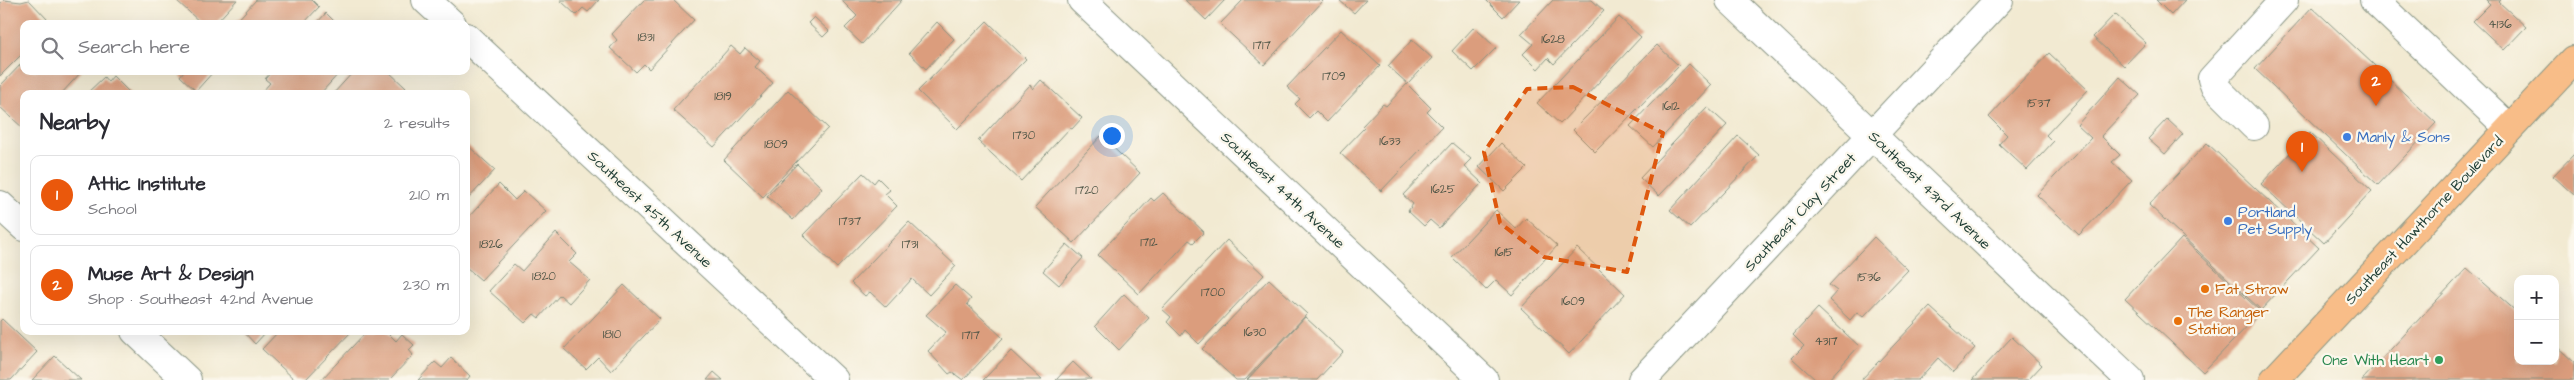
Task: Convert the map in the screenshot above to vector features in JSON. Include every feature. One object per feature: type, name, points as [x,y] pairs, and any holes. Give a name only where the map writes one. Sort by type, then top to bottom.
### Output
[{"type":"main road","name":"Southeast Hawthorne Boulevard","points":[[2274,380],[2574,60]]},
{"type":"street","points":[[426,0],[448,20]]},
{"type":"street","name":"Southeast 44th Avenue","points":[[1082,0],[1484,380]]},
{"type":"street","name":"Southeast 43rd Avenue","points":[[1730,0],[2130,380]]},
{"type":"street","name":"Southeast Clay Street","points":[[1642,380],[1999,0]]},
{"type":"street","points":[[2254,126],[2215,87],[2212,79],[2284,0]]},
{"type":"street","points":[[2374,0],[2509,128]]},
{"type":"street","name":"Southeast 45th Avenue","points":[[470,41],[834,380]]},
{"type":"street","points":[[0,205],[20,223]]},
{"type":"street","points":[[139,335],[187,380]]},
{"type":"highlighted area","points":[[1573,87],[1663,133],[1627,272],[1544,257],[1500,223],[1484,152],[1527,89]]},
{"type":"building","points":[[4,0],[21,2],[29,0],[48,20],[20,20],[20,56],[0,76],[0,4]]},
{"type":"building","points":[[176,0],[237,0],[219,20],[198,20]]},
{"type":"building","points":[[256,0],[312,0],[319,7],[307,20],[238,20]]},
{"type":"building","points":[[560,0],[599,0],[588,12],[583,8],[576,15]]},
{"type":"building","points":[[644,0],[673,0],[694,20],[649,69],[644,64],[636,72],[610,48],[617,40],[612,34]]},
{"type":"building","points":[[841,0],[902,0],[862,44],[845,28],[857,16]]},
{"type":"building","points":[[1185,0],[1225,0],[1206,20]]},
{"type":"building","points":[[1243,0],[1323,1],[1264,65],[1220,24]]},
{"type":"building","points":[[1339,0],[1366,0],[1354,13]]},
{"type":"building","points":[[1486,0],[1519,0],[1503,17]]},
{"type":"building","points":[[1553,0],[1592,0],[1604,11],[1554,64],[1548,58],[1538,69],[1523,54],[1533,44],[1521,34]]},
{"type":"building","points":[[2156,0],[2185,0],[2171,15]]},
{"type":"building","points":[[2486,0],[2501,0],[2499,2],[2526,27],[2504,50],[2473,21],[2490,4]]},
{"type":"building","points":[[2312,7],[2436,123],[2378,185],[2255,69]]},
{"type":"building","points":[[326,13],[333,20],[320,20]]},
{"type":"building","points":[[2115,14],[2146,43],[2124,66],[2093,37]]},
{"type":"building","points":[[814,17],[829,31],[823,37],[808,23]]},
{"type":"building","points":[[1619,17],[1641,37],[1560,124],[1537,103]]},
{"type":"building","points":[[987,21],[1026,59],[957,129],[918,91]]},
{"type":"building","points":[[937,22],[954,39],[926,69],[909,53]]},
{"type":"building","points":[[1474,27],[1496,48],[1473,71],[1452,51]]},
{"type":"building","points":[[1341,30],[1380,66],[1327,122],[1316,111],[1309,118],[1295,104],[1300,99],[1287,87]]},
{"type":"building","points":[[1412,40],[1432,58],[1408,84],[1388,66]]},
{"type":"building","points":[[1657,45],[1679,66],[1595,152],[1573,130]]},
{"type":"building","points":[[731,46],[740,54],[745,48],[760,61],[755,67],[773,83],[714,147],[673,110]]},
{"type":"building","points":[[2049,53],[2088,90],[2046,135],[2053,142],[2027,170],[1999,144],[2007,135],[1989,117]]},
{"type":"building","points":[[1689,64],[1711,85],[1653,147],[1630,126]]},
{"type":"building","points":[[20,65],[20,75],[78,75],[65,90],[20,90],[20,125],[0,107],[0,86]]},
{"type":"building","points":[[181,75],[210,75],[197,90]]},
{"type":"building","points":[[268,75],[337,75],[324,90],[264,90],[270,83],[265,79]]},
{"type":"building","points":[[350,75],[392,75],[406,88],[404,90],[337,90]]},
{"type":"building","points":[[113,76],[127,90],[90,90],[104,77],[108,82]]},
{"type":"building","points":[[2120,77],[2140,95],[2101,136],[2120,155],[2112,162],[2132,180],[2079,235],[2037,195],[2091,138],[2077,125]]},
{"type":"building","points":[[1041,80],[1082,118],[1072,129],[1070,128],[1021,181],[978,141],[1030,85],[1033,89]]},
{"type":"building","points":[[1407,84],[1431,108],[1427,112],[1442,127],[1381,191],[1340,153],[1364,128],[1362,126],[1383,104],[1386,106]]},
{"type":"building","points":[[788,90],[828,128],[763,197],[724,160]]},
{"type":"building","points":[[1707,107],[1727,125],[1659,196],[1640,178]]},
{"type":"building","points":[[2167,119],[2183,134],[2165,154],[2148,139]]},
{"type":"building","points":[[2310,132],[2372,191],[2324,243],[2261,184]]},
{"type":"building","points":[[1101,136],[1140,173],[1074,243],[1035,207]]},
{"type":"building","points":[[1738,136],[1759,155],[1690,228],[1670,210]]},
{"type":"building","points":[[1452,143],[1471,159],[1464,166],[1482,183],[1439,228],[1430,220],[1424,226],[1408,211],[1413,204],[1403,195]]},
{"type":"building","points":[[1501,143],[1527,168],[1504,191],[1479,167]]},
{"type":"building","name":"Portland Pet Supply","points":[[2207,143],[2319,248],[2261,310],[2149,205]]},
{"type":"building","points":[[470,148],[495,170],[470,197]]},
{"type":"building","points":[[2574,154],[2574,195],[2553,176]]},
{"type":"building","points":[[797,164],[822,188],[793,220],[767,196]]},
{"type":"building","points":[[863,173],[874,183],[878,178],[890,190],[885,194],[897,206],[837,268],[803,235]]},
{"type":"building","points":[[499,184],[515,200],[524,191],[546,211],[481,280],[470,270],[470,216]]},
{"type":"building","points":[[1163,193],[1204,232],[1193,243],[1189,240],[1139,294],[1098,255],[1151,198],[1154,201]]},
{"type":"building","points":[[1496,210],[1516,229],[1526,218],[1557,246],[1512,295],[1496,280],[1486,290],[1452,257]]},
{"type":"building","points":[[909,222],[956,266],[929,295],[912,279],[886,307],[870,292],[865,296],[851,283]]},
{"type":"building","points":[[556,233],[577,254],[569,262],[590,280],[569,303],[560,295],[539,318],[534,314],[525,323],[489,291],[514,264],[522,271]]},
{"type":"building","points":[[1874,237],[1908,270],[1863,317],[1857,312],[1850,320],[1829,300],[1837,291],[1829,285]]},
{"type":"building","points":[[2182,238],[2261,312],[2203,372],[2125,299]]},
{"type":"building","points":[[1227,240],[1264,275],[1199,344],[1185,330],[1181,336],[1167,322],[1171,317],[1162,309]]},
{"type":"building","points":[[1067,244],[1083,258],[1059,285],[1043,271]]},
{"type":"building","points":[[1577,248],[1625,294],[1569,354],[1521,308]]},
{"type":"building","points":[[2467,268],[2514,309],[2514,365],[2559,365],[2559,349],[2574,362],[2574,380],[2362,380]]},
{"type":"building","points":[[1269,279],[1307,314],[1245,380],[1236,380],[1202,349]]},
{"type":"building","points":[[624,285],[660,319],[611,371],[598,357],[586,369],[564,349]]},
{"type":"building","points":[[955,285],[971,299],[967,304],[1003,338],[963,380],[952,372],[949,374],[928,351],[946,332],[926,315]]},
{"type":"building","points":[[1124,294],[1149,318],[1119,350],[1095,326]]},
{"type":"building","points":[[1930,307],[1975,348],[1953,372],[1938,358],[1918,380],[1861,380]]},
{"type":"building","points":[[1818,308],[1859,346],[1828,380],[1816,380],[1792,358],[1804,346],[1793,335]]},
{"type":"building","points":[[1305,317],[1343,352],[1317,380],[1247,380]]},
{"type":"building","points":[[2,319],[37,352],[11,380],[0,380],[0,321]]},
{"type":"building","points":[[247,335],[263,335],[255,344]]},
{"type":"building","points":[[275,335],[348,335],[305,380],[295,380],[262,349]]},
{"type":"building","points":[[363,335],[390,335],[396,341],[403,335],[414,345],[409,350],[413,355],[389,380],[321,380]]},
{"type":"building","points":[[2012,337],[2042,365],[2028,380],[1972,380]]},
{"type":"building","points":[[1011,351],[1042,380],[983,380]]},
{"type":"building","points":[[55,356],[81,380],[32,380]]},
{"type":"building","points":[[451,358],[470,376],[467,380],[418,380],[435,362],[442,368]]},
{"type":"building","points":[[1073,362],[1091,379],[1056,380]]},
{"type":"building","points":[[714,372],[723,380],[707,380]]},
{"type":"place","name":"Muse Art & Design","points":[[2376,106]]},
{"type":"place","name":"Manly & Sons","points":[[2347,137]]},
{"type":"place","name":"Attic Institute","points":[[2302,172]]},
{"type":"place","name":"Portland Pet Supply","points":[[2228,221]]},
{"type":"place","name":"Fat Straw","points":[[2205,289]]},
{"type":"place","name":"The Ranger Station","points":[[2178,321]]},
{"type":"place","name":"One With Heart","points":[[2439,360]]}]
